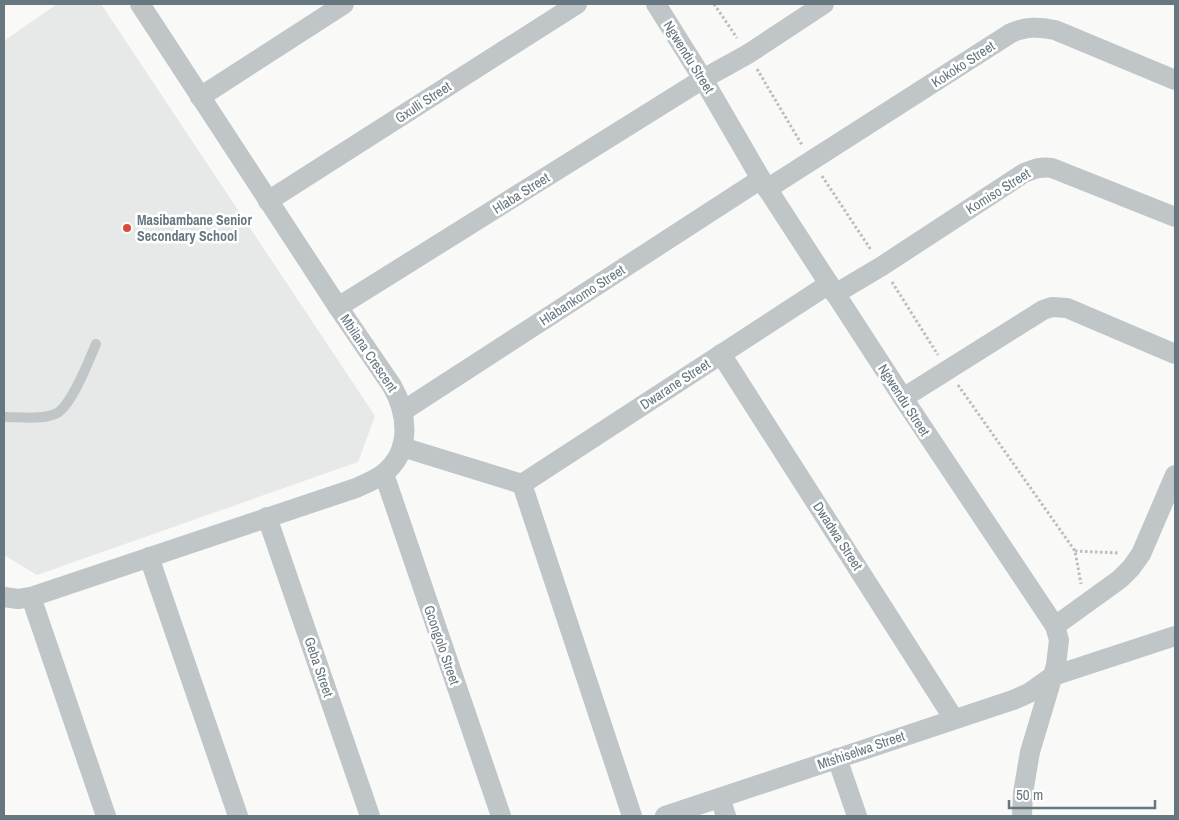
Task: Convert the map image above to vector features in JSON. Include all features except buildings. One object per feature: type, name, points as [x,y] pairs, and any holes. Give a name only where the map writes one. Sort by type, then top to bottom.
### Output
[{"type":"street","points":[[200,97],[344,4]]},
{"type":"street","name":"Gxulli Street","points":[[268,201],[577,4]]},
{"type":"street","name":"Ngwendu Street","points":[[656,4],[703,79],[764,184],[903,398],[1055,626],[1060,640],[1056,666],[1030,752],[1023,793],[1022,816]]},
{"type":"street","name":"Hlaba Street","points":[[338,307],[703,79],[748,54],[824,4]]},
{"type":"street","name":"Mbilana Crescent","points":[[4,597],[31,597],[356,488],[384,474],[392,466],[402,447],[405,422],[404,411],[392,386],[200,97],[143,5]]},
{"type":"street","name":"Kokoko Street","points":[[764,184],[812,161],[1020,29],[1037,27],[1055,30],[1175,80]]},
{"type":"street","name":"Komiso Street","points":[[832,289],[882,266],[1024,173],[1044,167],[1066,173],[1175,217]]},
{"type":"street","name":"Hlabankomo Street","points":[[404,411],[764,184]]},
{"type":"street","name":"Dwarane Street","points":[[522,484],[721,354],[832,289]]},
{"type":"street","points":[[903,398],[1043,310],[1052,307],[1067,308],[1175,354]]},
{"type":"street","name":"Dwadwa Street","points":[[721,354],[954,719]]},
{"type":"street","points":[[402,447],[522,484],[632,816]]},
{"type":"street","name":"Gcongolo Street","points":[[384,474],[500,816]]},
{"type":"street","points":[[1055,626],[1120,579],[1141,554],[1175,475]]},
{"type":"street","name":"Geba Street","points":[[267,517],[370,816]]},
{"type":"street","points":[[149,557],[238,816]]},
{"type":"street","points":[[31,597],[106,816]]},
{"type":"street","name":"Mtshiselwa Street","points":[[665,816],[723,807],[837,758],[1013,700],[1028,694],[1053,676],[1175,636]]},
{"type":"street","points":[[837,758],[857,816]]},
{"type":"lane","points":[[4,417],[33,418],[60,411],[79,383],[96,344]]},
{"type":"path","points":[[714,4],[748,54],[812,161],[882,266],[948,371],[1075,551],[1085,605]]},
{"type":"path","points":[[1075,551],[1141,554]]},
{"type":"shaded area","name":"Masibambane Senior Secondary School","points":[[57,4],[101,4],[375,416],[358,462],[37,575],[4,555],[4,41]]},
{"type":"place","name":"Masibambane Senior Secondary School","points":[[127,228]]}]
